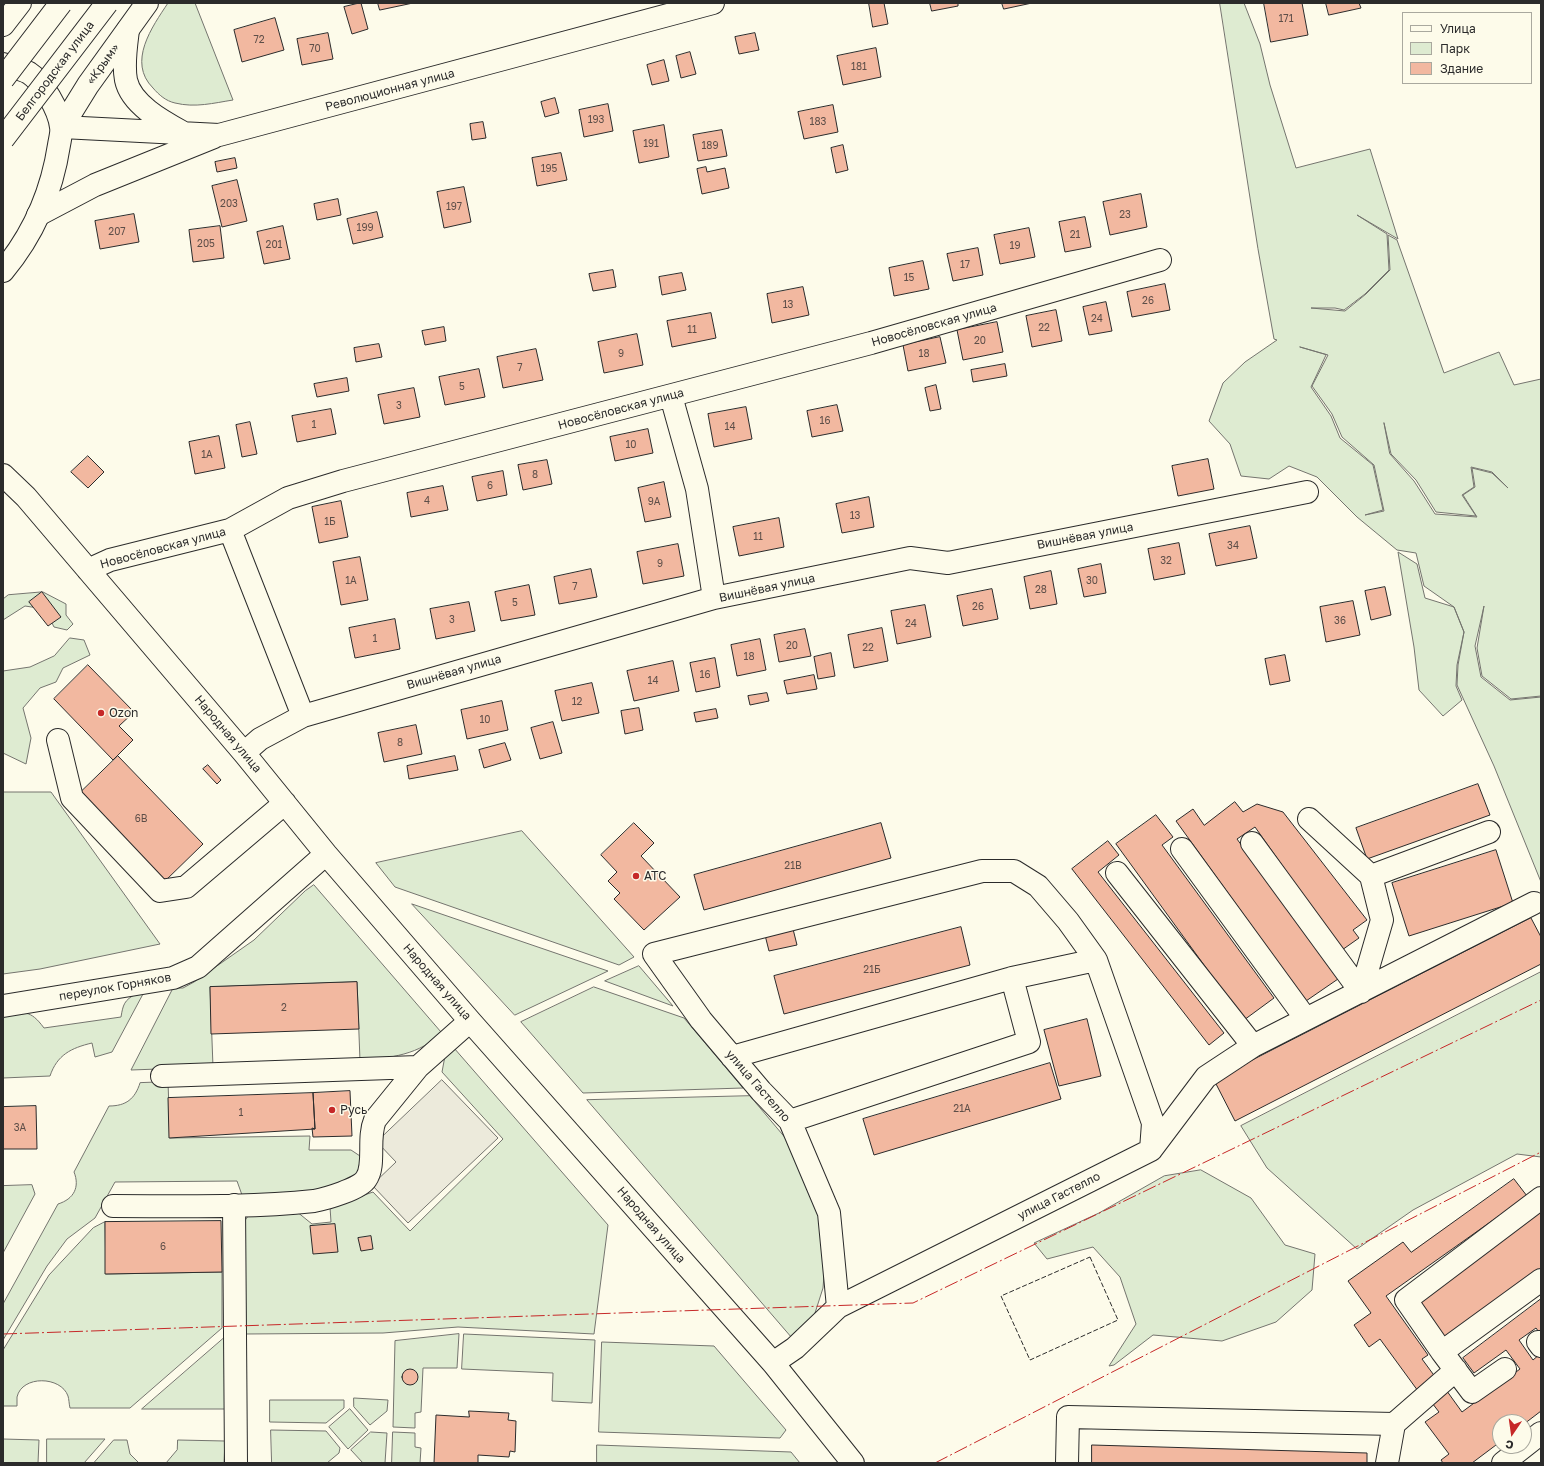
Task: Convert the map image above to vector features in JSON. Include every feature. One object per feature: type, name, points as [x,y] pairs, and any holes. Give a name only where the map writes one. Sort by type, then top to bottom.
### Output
[{"type":"street","points":[[3,25],[20,3]]},
{"type":"street","points":[[3,79],[61,3]]},
{"type":"street","name":"Белгородская улица","points":[[3,138],[107,3]]},
{"type":"street","name":"«Крым»","points":[[62,127],[88,85],[147,3]]},
{"type":"street","name":"Революционная улица","points":[[62,127],[219,136],[713,3]]},
{"type":"street","points":[[128,30],[125,58],[126,81],[137,100],[157,118],[185,133]]},
{"type":"street","points":[[3,64],[29,73],[51,97],[62,127],[58,154],[49,188],[38,216],[18,253],[3,271]]},
{"type":"street","points":[[38,216],[95,185],[219,136]]},
{"type":"street","name":"Новосёловская улица","points":[[88,570],[110,560],[230,530],[288,498],[343,481],[879,341],[1160,260]]},
{"type":"street","points":[[671,396],[697,489],[714,598]]},
{"type":"street","points":[[3,464],[26,497]]},
{"type":"street","points":[[3,474],[26,497]]},
{"type":"street","name":"Вишнёвая улица","points":[[244,752],[260,739],[303,716],[714,598],[910,558],[948,563],[1308,492]]},
{"type":"street","name":"Народная улица","points":[[26,497],[244,752],[326,854],[470,1021],[772,1363],[849,1462]]},
{"type":"street","points":[[230,530],[303,716]]},
{"type":"street","points":[[58,740],[72,798],[160,891],[186,887],[285,803]]},
{"type":"street","points":[[1309,819],[1371,876],[1382,920],[1361,992]]},
{"type":"street","points":[[1371,876],[1489,832]]},
{"type":"street","points":[[1252,843],[1361,992]]},
{"type":"street","points":[[1182,849],[1306,1019]]},
{"type":"street","name":"переулок Горняков","points":[[3,1006],[173,978],[198,967],[326,854]]},
{"type":"street","name":"улица Гастелло","points":[[838,1307],[829,1213],[790,1121],[761,1091],[701,1020],[654,954],[982,871],[1014,871],[1038,886],[1068,921],[1096,960]]},
{"type":"street","points":[[1117,872],[1253,1046]]},
{"type":"street","points":[[1151,1150],[1206,1077],[1253,1046],[1534,903]]},
{"type":"street","points":[[732,1057],[1012,978],[1096,960],[1153,1123],[1151,1150]]},
{"type":"street","points":[[790,1121],[1028,1042],[1012,978]]},
{"type":"street","points":[[113,1206],[234,1205],[315,1200],[343,1193],[366,1181],[371,1171],[371,1131],[375,1120],[418,1067],[470,1021]]},
{"type":"street","points":[[162,1076],[418,1067]]},
{"type":"street","name":"улица Гастелло","points":[[772,1363],[795,1348],[838,1307],[1151,1150]]},
{"type":"street","points":[[1505,1369],[1472,1392],[1406,1300],[1541,1198]]},
{"type":"street","points":[[234,1205],[236,1463]]},
{"type":"street","points":[[1442,1352],[1541,1280]]},
{"type":"street","points":[[1387,1463],[1394,1424],[1456,1370]]},
{"type":"street","points":[[1067,1463],[1068,1417],[1394,1424]]},
{"type":"street","points":[[1503,1463],[1541,1433]]},
{"type":"green space","points":[[168,3],[195,3],[233,100],[197,105],[175,103],[160,95],[146,78],[142,67],[142,56],[145,45],[155,23]]},
{"type":"green space","points":[[1220,3],[1244,3],[1260,44],[1270,85],[1296,168],[1370,149],[1398,239],[1357,215],[1387,234],[1389,270],[1365,294],[1344,310],[1335,308],[1311,308],[1345,311],[1366,294],[1390,270],[1388,235],[1397,240],[1444,373],[1499,352],[1514,385],[1541,379],[1541,696],[1511,699],[1482,676],[1477,648],[1484,606],[1475,646],[1481,677],[1510,700],[1541,697],[1541,882],[1494,766],[1457,685],[1458,665],[1464,632],[1457,665],[1456,686],[1462,700],[1443,716],[1419,690],[1414,647],[1398,552],[1417,564],[1425,598],[1454,607],[1424,586],[1416,553],[1397,550],[1357,517],[1317,477],[1289,466],[1269,479],[1241,476],[1230,444],[1209,421],[1223,383],[1245,362],[1277,340],[1274,339],[1258,249]],"holes":[[[1300,347],[1328,355],[1312,386],[1332,414],[1342,437],[1374,465],[1384,511],[1365,515],[1383,510],[1373,465],[1340,438],[1331,416],[1311,387],[1326,355]],[[1384,423],[1391,454],[1416,480],[1436,512],[1476,516],[1462,495],[1474,487],[1471,467],[1492,472],[1508,488],[1492,473],[1472,468],[1475,487],[1463,495],[1477,517],[1435,514],[1414,481],[1390,454]]]},
{"type":"green space","points":[[43,592],[66,604],[66,615],[73,624],[67,630],[54,627],[45,609],[25,606],[3,620],[3,599],[8,595]]},
{"type":"green space","points":[[70,638],[84,640],[90,655],[63,668],[56,682],[40,688],[23,708],[31,738],[26,764],[3,753],[3,671],[30,667],[54,656]]},
{"type":"green space","points":[[3,792],[51,792],[160,944],[40,969],[3,974]]},
{"type":"green space","points":[[522,831],[634,957],[619,965],[395,887],[376,863]]},
{"type":"green space","points":[[314,885],[441,1032],[424,1046],[404,1054],[393,1057],[360,1061],[357,982],[210,987],[213,1067],[131,1070],[173,988],[183,988],[194,982],[254,940],[305,891]]},
{"type":"green space","points":[[412,904],[608,971],[515,1015]]},
{"type":"green space","points":[[639,966],[673,1006],[605,981]]},
{"type":"green space","points":[[1541,972],[1541,1157],[1517,1154],[1413,1210],[1357,1249],[1267,1168],[1241,1126]]},
{"type":"green space","points":[[594,987],[684,1018],[743,1088],[583,1093],[521,1022]]},
{"type":"green space","points":[[136,994],[143,994],[112,1052],[95,1057],[92,1043],[71,1050],[61,1058],[50,1076],[3,1078],[3,1015],[26,1013],[35,1018],[44,1028],[121,1017],[122,1009],[125,1003],[129,998]]},
{"type":"green space","points":[[454,1048],[608,1225],[594,1334],[458,1327],[383,1333],[245,1334],[244,1222],[250,1213],[296,1211],[312,1224],[331,1222],[330,1207],[373,1192],[410,1231],[503,1139],[442,1072],[445,1056]]},
{"type":"green space","points":[[168,1082],[170,1138],[310,1136],[309,1150],[351,1150],[360,1156],[364,1164],[359,1174],[316,1193],[242,1195],[237,1181],[115,1182],[95,1218],[67,1239],[47,1266],[3,1340],[3,1304],[58,1204],[64,1202],[72,1196],[76,1187],[76,1177],[74,1172],[109,1106],[125,1103],[138,1089],[140,1083]]},
{"type":"green space","points":[[750,1096],[793,1147],[817,1201],[826,1250],[823,1288],[815,1313],[792,1338],[587,1100]]},
{"type":"green space","points":[[1201,1170],[1251,1198],[1285,1245],[1315,1254],[1312,1290],[1276,1322],[1222,1341],[1153,1335],[1114,1365],[1109,1366],[1136,1324],[1120,1277],[1093,1247],[1047,1259],[1034,1243],[1099,1213],[1164,1176]]},
{"type":"green space","points":[[32,1185],[35,1194],[3,1253],[3,1186]]},
{"type":"green space","points":[[105,1222],[106,1274],[222,1272],[222,1328],[130,1408],[70,1408],[68,1396],[64,1389],[50,1382],[42,1381],[33,1382],[20,1390],[17,1397],[17,1406],[3,1406],[3,1350],[49,1275],[93,1228]]},
{"type":"green space","points":[[459,1334],[457,1368],[423,1368],[421,1412],[415,1413],[415,1428],[393,1427],[395,1341]]},
{"type":"green space","points":[[464,1334],[595,1340],[592,1403],[552,1401],[553,1373],[462,1369]]},
{"type":"green space","points":[[224,1338],[227,1409],[142,1409]]},
{"type":"green space","points":[[602,1342],[714,1346],[786,1430],[780,1438],[599,1432]]},
{"type":"green space","points":[[354,1398],[388,1400],[387,1411],[370,1425],[354,1407]]},
{"type":"green space","points":[[270,1400],[344,1400],[344,1408],[326,1423],[270,1422]]},
{"type":"green space","points":[[350,1409],[368,1430],[348,1449],[329,1427]]},
{"type":"green space","points":[[271,1430],[326,1431],[340,1448],[339,1453],[327,1463],[272,1463]]},
{"type":"green space","points":[[371,1432],[387,1433],[385,1463],[363,1463],[351,1450]]},
{"type":"green space","points":[[393,1432],[415,1433],[415,1447],[421,1448],[420,1463],[392,1463]]},
{"type":"green space","points":[[3,1439],[39,1440],[38,1463],[3,1463]]},
{"type":"green space","points":[[47,1439],[105,1439],[84,1463],[47,1463]]},
{"type":"green space","points":[[114,1440],[127,1440],[130,1454],[139,1463],[94,1463]]},
{"type":"green space","points":[[178,1440],[225,1441],[224,1463],[166,1463],[177,1450]]},
{"type":"green space","points":[[597,1445],[791,1452],[800,1463],[597,1463]]},
{"type":"shaded area","points":[[442,1080],[498,1138],[408,1223],[372,1185],[396,1162],[377,1142]]},
{"type":"building","points":[[361,3],[368,29],[352,34],[344,7]]},
{"type":"building","points":[[378,3],[413,3],[380,10]]},
{"type":"building","points":[[869,3],[884,3],[888,24],[873,27]]},
{"type":"building","points":[[930,3],[958,3],[958,6],[932,11]]},
{"type":"building","points":[[1002,3],[1032,3],[1004,9]]},
{"type":"building","points":[[1264,3],[1302,3],[1308,35],[1271,42]]},
{"type":"building","points":[[1326,3],[1359,3],[1361,8],[1329,15]]},
{"type":"building","points":[[275,18],[284,50],[242,62],[234,30]]},
{"type":"building","points":[[328,33],[333,59],[302,65],[297,39]]},
{"type":"building","points":[[755,33],[759,50],[739,54],[735,37]]},
{"type":"building","points":[[876,48],[881,77],[843,85],[837,56]]},
{"type":"building","points":[[690,52],[696,74],[681,78],[676,56]]},
{"type":"building","points":[[664,60],[669,81],[652,85],[647,65]]},
{"type":"building","points":[[555,98],[559,113],[545,117],[541,102]]},
{"type":"building","points":[[608,104],[613,131],[584,137],[579,110]]},
{"type":"building","points":[[833,105],[838,132],[804,139],[798,112]]},
{"type":"building","points":[[483,122],[486,138],[472,140],[470,124]]},
{"type":"building","points":[[664,125],[669,157],[639,163],[633,131]]},
{"type":"building","points":[[722,130],[727,156],[698,161],[693,135]]},
{"type":"building","points":[[843,145],[848,170],[836,173],[831,148]]},
{"type":"building","points":[[561,153],[567,180],[537,186],[532,158]]},
{"type":"building","points":[[235,158],[237,168],[217,172],[215,162]]},
{"type":"building","points":[[706,167],[707,172],[725,168],[729,188],[702,194],[697,169]]},
{"type":"building","points":[[237,180],[247,221],[222,227],[212,186]]},
{"type":"building","points":[[464,187],[471,222],[444,228],[437,192]]},
{"type":"building","points":[[1141,194],[1147,227],[1110,235],[1103,202]]},
{"type":"building","points":[[338,199],[341,215],[317,220],[314,204]]},
{"type":"building","points":[[377,212],[383,237],[353,244],[347,219]]},
{"type":"building","points":[[134,214],[139,242],[100,249],[95,221]]},
{"type":"building","points":[[1085,217],[1091,247],[1065,252],[1059,222]]},
{"type":"building","points":[[220,226],[224,258],[193,262],[189,230]]},
{"type":"building","points":[[283,226],[290,259],[264,264],[257,232]]},
{"type":"building","points":[[1029,228],[1035,257],[1000,264],[994,235]]},
{"type":"building","points":[[978,248],[983,275],[953,281],[947,254]]},
{"type":"building","points":[[923,261],[929,289],[894,296],[889,268]]},
{"type":"building","points":[[613,270],[616,287],[593,291],[589,274]]},
{"type":"building","points":[[682,273],[686,290],[662,295],[659,277]]},
{"type":"building","points":[[1165,284],[1170,310],[1132,317],[1127,292]]},
{"type":"building","points":[[803,287],[809,315],[772,323],[767,294]]},
{"type":"building","points":[[1106,302],[1112,331],[1089,335],[1083,307]]},
{"type":"building","points":[[1056,310],[1062,341],[1032,347],[1026,316]]},
{"type":"building","points":[[711,313],[716,338],[672,347],[667,321]]},
{"type":"building","points":[[997,322],[1003,352],[963,360],[957,330]]},
{"type":"building","points":[[444,327],[446,341],[425,345],[422,331]]},
{"type":"building","points":[[637,334],[643,365],[604,373],[598,342]]},
{"type":"building","points":[[940,337],[946,363],[908,371],[903,345]]},
{"type":"building","points":[[379,344],[382,357],[356,362],[354,348]]},
{"type":"building","points":[[536,349],[543,380],[503,388],[497,357]]},
{"type":"building","points":[[1005,364],[1007,376],[973,382],[971,370]]},
{"type":"building","points":[[479,369],[485,397],[445,405],[439,377]]},
{"type":"building","points":[[347,378],[349,391],[317,397],[314,384]]},
{"type":"building","points":[[936,385],[941,409],[930,411],[925,388]]},
{"type":"building","points":[[414,388],[420,417],[384,424],[378,395]]},
{"type":"building","points":[[837,405],[843,431],[812,437],[807,411]]},
{"type":"building","points":[[746,407],[752,439],[714,447],[708,414]]},
{"type":"building","points":[[331,409],[336,434],[297,442],[292,416]]},
{"type":"building","points":[[250,422],[257,454],[242,457],[236,425]]},
{"type":"building","points":[[648,429],[653,453],[615,461],[610,437]]},
{"type":"building","points":[[219,436],[225,468],[195,474],[189,442]]},
{"type":"building","points":[[88,456],[104,472],[88,488],[71,472]]},
{"type":"building","points":[[1208,459],[1214,489],[1178,496],[1172,466]]},
{"type":"building","points":[[547,460],[552,484],[523,490],[518,465]]},
{"type":"building","points":[[503,471],[507,495],[477,501],[472,477]]},
{"type":"building","points":[[664,482],[671,517],[645,522],[638,488]]},
{"type":"building","points":[[443,486],[448,510],[411,517],[407,493]]},
{"type":"building","points":[[869,497],[874,527],[842,533],[836,504]]},
{"type":"building","points":[[341,501],[348,537],[319,543],[312,507]]},
{"type":"building","points":[[779,518],[784,547],[739,556],[733,527]]},
{"type":"building","points":[[1250,526],[1257,558],[1216,566],[1209,534]]},
{"type":"building","points":[[1179,543],[1185,574],[1154,580],[1148,549]]},
{"type":"building","points":[[678,544],[684,576],[643,584],[637,552]]},
{"type":"building","points":[[360,557],[368,600],[341,605],[333,562]]},
{"type":"building","points":[[1101,564],[1106,593],[1084,597],[1078,569]]},
{"type":"building","points":[[591,569],[597,597],[559,604],[554,577]]},
{"type":"building","points":[[1051,571],[1057,604],[1030,609],[1024,577]]},
{"type":"building","points":[[529,585],[535,615],[501,621],[495,592]]},
{"type":"building","points":[[1385,587],[1391,615],[1371,620],[1365,591]]},
{"type":"building","points":[[992,589],[998,619],[963,626],[957,596]]},
{"type":"building","points":[[42,592],[61,617],[48,626],[29,602]]},
{"type":"building","points":[[1353,601],[1360,635],[1326,642],[1320,607]]},
{"type":"building","points":[[469,602],[475,631],[436,639],[430,609]]},
{"type":"building","points":[[925,605],[931,637],[897,644],[891,611]]},
{"type":"building","points":[[395,619],[400,649],[355,658],[349,628]]},
{"type":"building","points":[[882,628],[888,661],[854,668],[848,635]]},
{"type":"building","points":[[805,629],[811,656],[779,662],[774,635]]},
{"type":"building","points":[[760,639],[766,670],[737,676],[731,645]]},
{"type":"building","points":[[831,653],[835,676],[818,679],[814,657]]},
{"type":"building","points":[[1285,655],[1290,681],[1270,685],[1265,659]]},
{"type":"building","points":[[715,658],[720,687],[696,692],[690,663]]},
{"type":"building","points":[[673,661],[679,691],[634,701],[627,671]]},
{"type":"building","points":[[88,665],[134,712],[119,726],[133,740],[113,760],[54,699]]},
{"type":"building","points":[[814,675],[817,689],[787,694],[784,681]]},
{"type":"building","points":[[592,683],[599,713],[562,721],[555,691]]},
{"type":"building","points":[[767,693],[769,701],[750,705],[748,696]]},
{"type":"building","points":[[502,701],[508,730],[467,739],[461,710]]},
{"type":"building","points":[[639,708],[643,730],[625,734],[621,711]]},
{"type":"building","points":[[716,709],[718,718],[696,722],[694,713]]},
{"type":"building","points":[[553,722],[562,753],[540,759],[531,728]]},
{"type":"building","points":[[416,725],[422,754],[384,762],[378,733]]},
{"type":"building","points":[[505,743],[511,760],[484,768],[479,750]]},
{"type":"building","points":[[118,756],[203,844],[164,882],[79,794]]},
{"type":"building","points":[[455,756],[458,770],[409,779],[407,766]]},
{"type":"building","points":[[208,765],[221,780],[217,784],[203,769]]},
{"type":"building","points":[[1478,784],[1490,815],[1367,859],[1356,828]]},
{"type":"building","points":[[1235,802],[1243,812],[1257,804],[1283,812],[1367,920],[1353,930],[1359,938],[1342,950],[1255,827],[1237,839],[1338,979],[1306,1001],[1176,821],[1193,809],[1204,825]]},
{"type":"building","points":[[1156,815],[1173,837],[1162,845],[1274,998],[1244,1020],[1116,844]]},
{"type":"building","name":"АТС","points":[[634,823],[654,843],[641,856],[680,897],[644,930],[614,899],[620,893],[608,881],[617,872],[601,855]]},
{"type":"building","points":[[881,823],[891,858],[704,910],[694,875]]},
{"type":"building","points":[[1108,841],[1119,855],[1098,872],[1224,1033],[1209,1045],[1072,869]]},
{"type":"building","points":[[1496,850],[1513,903],[1409,936],[1392,883]]},
{"type":"building","points":[[1531,918],[1541,937],[1541,964],[1235,1121],[1214,1080]]},
{"type":"building","points":[[961,927],[970,965],[784,1014],[774,976]]},
{"type":"building","points":[[793,929],[797,945],[769,951],[765,935]]},
{"type":"building","points":[[357,982],[359,1029],[211,1034],[210,987]]},
{"type":"building","points":[[1087,1019],[1101,1076],[1059,1086],[1044,1030]]},
{"type":"building","points":[[1050,1063],[1061,1099],[874,1155],[863,1119]]},
{"type":"building","name":"Русь","points":[[350,1091],[352,1136],[313,1137],[312,1128],[315,1129],[313,1093]]},
{"type":"building","points":[[313,1093],[315,1129],[169,1138],[168,1098]]},
{"type":"building","points":[[36,1106],[37,1149],[3,1149],[3,1107]]},
{"type":"building","points":[[1514,1179],[1527,1196],[1386,1296],[1428,1355],[1422,1359],[1436,1378],[1418,1391],[1380,1339],[1369,1347],[1354,1325],[1371,1313],[1348,1281],[1403,1242],[1411,1252]]},
{"type":"building","points":[[1541,1212],[1541,1269],[1445,1339],[1418,1303]]},
{"type":"building","points":[[221,1221],[222,1272],[105,1274],[105,1222]]},
{"type":"building","points":[[335,1224],[338,1252],[313,1254],[310,1226]]},
{"type":"building","points":[[371,1236],[373,1249],[361,1251],[358,1238]]},
{"type":"building","points":[[1541,1299],[1541,1335],[1536,1328],[1519,1340],[1533,1360],[1540,1354],[1541,1356],[1541,1411],[1532,1418],[1532,1414],[1492,1414],[1492,1448],[1472,1463],[1443,1463],[1441,1460],[1449,1454],[1425,1422],[1439,1412],[1429,1399],[1444,1387],[1462,1412],[1520,1369],[1506,1350],[1474,1373],[1463,1358]]},
{"type":"building","points":[[410,1369],[416,1371],[418,1377],[416,1383],[410,1385],[404,1383],[402,1377],[404,1371]]},
{"type":"building","points":[[469,1411],[509,1413],[508,1420],[516,1421],[515,1452],[510,1451],[509,1457],[478,1455],[478,1463],[434,1463],[436,1415],[469,1417]]},
{"type":"building","points":[[1092,1445],[1367,1453],[1367,1463],[1092,1463]]},
{"type":"fence","points":[[1090,1257],[1118,1320],[1030,1360],[1001,1296],[1090,1257]]},
{"type":"power","points":[[3,1334],[913,1303],[1541,1000]]},
{"type":"power","points":[[935,1463],[1541,1152]]},
{"type":"place","name":"Ozon","points":[[101,713]]},
{"type":"place","name":"АТС","points":[[636,876]]},
{"type":"place","name":"Русь","points":[[332,1110]]}]
